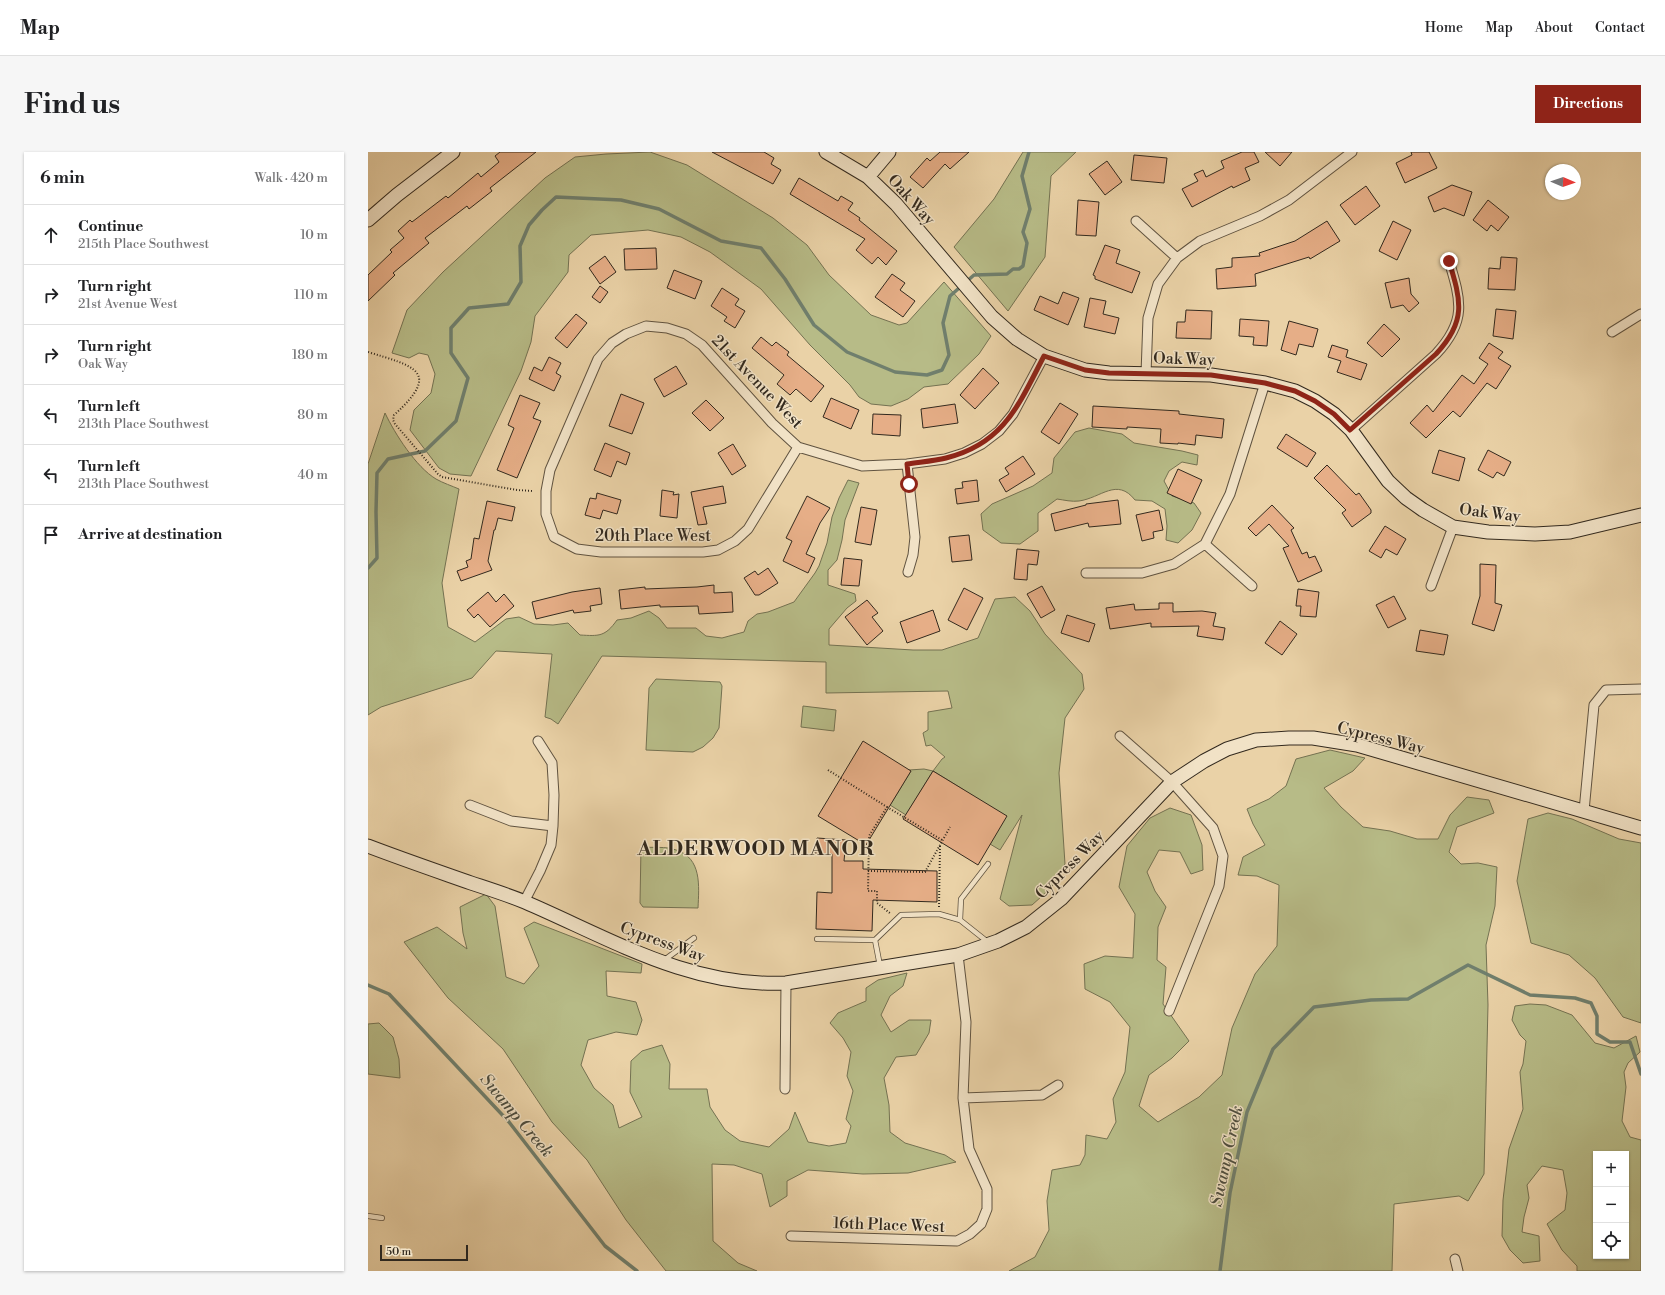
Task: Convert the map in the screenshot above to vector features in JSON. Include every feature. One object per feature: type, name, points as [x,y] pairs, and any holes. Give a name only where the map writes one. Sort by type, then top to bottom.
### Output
[{"type":"street","points":[[368,220],[397,195],[453,152]]},
{"type":"street","name":"Oak Way","points":[[826,152],[868,177],[896,204],[992,317],[1004,329],[1030,348],[1044,356],[1085,370],[1109,373],[1211,375],[1265,383],[1295,391],[1315,401],[1334,414],[1350,430],[1388,481],[1402,494],[1423,510],[1453,527],[1488,532],[1520,534],[1570,532],[1641,515]]},
{"type":"street","points":[[868,177],[889,152]]},
{"type":"street","points":[[1146,374],[1148,318],[1158,284],[1177,258],[1200,241],[1260,216],[1289,200],[1352,152]]},
{"type":"street","points":[[1136,221],[1177,258]]},
{"type":"street","points":[[1350,430],[1436,354],[1446,343],[1454,330],[1459,311],[1458,292],[1449,261]]},
{"type":"street","points":[[1612,332],[1641,314]]},
{"type":"street","name":"21st Avenue West","points":[[554,537],[546,514],[546,491],[550,470],[598,359],[612,343],[626,334],[646,326],[667,328],[686,334],[702,345],[772,423],[798,447],[862,466],[907,464],[945,459],[964,453],[982,444],[998,431],[1013,414],[1044,356]]},
{"type":"street","points":[[1086,573],[1142,573],[1174,564],[1205,544],[1230,494],[1265,383]]},
{"type":"street","name":"20th Place West","points":[[554,537],[577,549],[601,552],[703,552],[718,550],[735,541],[748,529],[798,447]]},
{"type":"street","points":[[907,464],[915,537],[914,554],[908,572]]},
{"type":"street","points":[[1431,586],[1453,527]]},
{"type":"street","points":[[1205,544],[1252,586]]},
{"type":"street","points":[[1584,811],[1594,705],[1606,690],[1641,689]]},
{"type":"street","points":[[1120,736],[1172,782],[1213,828],[1223,856],[1219,886],[1169,1011]]},
{"type":"street","name":"Cypress Way","points":[[368,846],[524,902],[640,954],[680,969],[734,981],[761,984],[786,983],[958,954],[990,944],[1026,927],[1061,899],[1172,782],[1204,761],[1226,749],[1256,740],[1313,738],[1358,746],[1641,828]]},
{"type":"street","points":[[524,902],[551,845],[553,826],[554,795],[552,763],[538,741]]},
{"type":"street","points":[[470,805],[511,820],[553,826]]},
{"type":"street","points":[[958,954],[966,1022],[963,1098],[1042,1095],[1058,1085]]},
{"type":"street","points":[[785,1089],[786,983]]},
{"type":"street","name":"16th Place West","points":[[791,1236],[957,1241],[970,1234],[981,1224],[987,1209],[987,1189],[969,1149],[963,1098]]},
{"type":"street","points":[[1455,1259],[1458,1271]]},
{"type":"lane","points":[[960,920],[961,899],[988,864]]},
{"type":"lane","points":[[817,938],[875,940],[897,918],[905,914],[939,914],[960,920],[990,944]]},
{"type":"lane","points":[[662,961],[694,938]]},
{"type":"lane","points":[[875,940],[880,966]]},
{"type":"lane","points":[[368,1216],[382,1218]]},
{"type":"path","points":[[368,352],[406,364],[418,375],[420,382],[419,389],[394,416],[393,420],[406,438],[438,474],[448,479],[517,490],[533,491]]},
{"type":"path","points":[[828,770],[942,840]]},
{"type":"path","points":[[888,807],[869,836],[868,891],[877,891],[876,902],[897,918]]},
{"type":"path","points":[[868,870],[925,872],[950,827]]},
{"type":"path","points":[[939,914],[940,844]]},
{"type":"green space","points":[[650,152],[687,165],[773,218],[807,245],[829,275],[871,315],[899,325],[907,323],[944,282],[991,336],[979,354],[948,384],[924,387],[908,399],[891,406],[871,404],[859,397],[850,385],[810,345],[761,289],[710,252],[681,237],[648,230],[591,235],[569,255],[568,272],[535,316],[531,342],[521,371],[471,476],[450,474],[439,468],[410,430],[414,410],[431,393],[435,374],[428,355],[419,353],[409,358],[392,353],[407,310],[443,272],[545,178],[575,157]]},
{"type":"green space","points":[[1023,152],[1076,152],[1051,176],[1045,257],[1008,311],[954,247],[994,199]]},
{"type":"green space","points":[[385,413],[400,440],[421,467],[436,479],[459,489],[442,583],[448,627],[475,642],[506,619],[519,617],[534,624],[553,625],[568,623],[580,635],[597,635],[609,630],[617,620],[631,618],[649,611],[659,618],[667,628],[696,628],[706,636],[722,638],[744,632],[748,621],[757,614],[768,612],[794,602],[819,566],[827,543],[832,517],[848,480],[859,483],[845,520],[837,560],[828,570],[828,585],[855,594],[856,601],[847,608],[829,629],[829,645],[913,650],[942,650],[978,638],[995,599],[1015,597],[1030,611],[1045,634],[1082,674],[1084,689],[1065,718],[1059,773],[1065,864],[1051,888],[1032,905],[1009,906],[1000,899],[1022,815],[1000,850],[990,844],[964,790],[933,771],[945,757],[931,745],[926,746],[923,733],[928,730],[928,712],[952,708],[948,691],[826,693],[826,662],[602,656],[558,724],[545,717],[552,654],[496,651],[472,678],[381,707],[368,715],[368,464]]},
{"type":"green space","points":[[1089,428],[1122,434],[1134,443],[1198,455],[1197,465],[1182,462],[1169,471],[1164,481],[1172,496],[1194,503],[1201,513],[1192,530],[1178,543],[1166,540],[1167,526],[1165,509],[1152,501],[1135,500],[1128,493],[1115,489],[1079,501],[1057,499],[1038,513],[1038,531],[1020,544],[1001,543],[983,530],[981,514],[992,504],[1033,486],[1052,473],[1054,458],[1075,432]]},
{"type":"green space","points":[[656,679],[720,682],[722,686],[719,728],[713,738],[703,747],[693,752],[646,750],[649,688]]},
{"type":"green space","points":[[803,706],[836,710],[834,731],[801,727]]},
{"type":"green space","points":[[1330,750],[1365,758],[1353,771],[1324,788],[1341,807],[1363,827],[1390,831],[1417,839],[1438,839],[1450,815],[1467,797],[1489,800],[1494,813],[1457,827],[1449,852],[1461,864],[1478,863],[1497,867],[1495,906],[1486,945],[1488,1005],[1484,1174],[1468,1201],[1459,1196],[1394,1204],[1392,1271],[1009,1271],[1035,1257],[1049,1230],[1047,1201],[1052,1170],[1080,1165],[1085,1155],[1086,1135],[1107,1139],[1116,1122],[1113,1099],[1125,1072],[1130,1027],[1110,1002],[1085,989],[1084,964],[1105,956],[1133,958],[1135,914],[1119,887],[1127,846],[1150,818],[1170,808],[1191,815],[1202,845],[1203,870],[1191,874],[1180,852],[1159,850],[1147,872],[1155,891],[1166,907],[1158,927],[1157,960],[1166,967],[1163,1004],[1189,1041],[1172,1058],[1149,1075],[1139,1106],[1158,1122],[1199,1097],[1222,1075],[1232,1028],[1255,974],[1277,946],[1279,885],[1257,876],[1238,875],[1243,857],[1265,845],[1253,824],[1247,809],[1269,799],[1286,786],[1296,759]]},
{"type":"green space","points":[[924,769],[933,771],[906,815],[890,805],[911,771],[909,770]]},
{"type":"green space","points":[[1548,813],[1572,819],[1619,839],[1641,843],[1641,1023],[1623,1017],[1595,978],[1569,955],[1531,943],[1517,881],[1528,819]]},
{"type":"green space","points":[[641,847],[672,849],[691,859],[697,874],[699,891],[698,908],[643,907],[640,903]]},
{"type":"green space","points":[[486,894],[495,906],[506,977],[524,984],[539,966],[524,928],[534,922],[642,964],[641,973],[606,971],[607,996],[636,1002],[642,1020],[637,1035],[616,1032],[588,1040],[581,1065],[594,1088],[613,1105],[619,1128],[642,1117],[630,1092],[631,1061],[642,1051],[662,1045],[670,1064],[669,1089],[707,1089],[710,1107],[725,1130],[740,1141],[769,1147],[789,1129],[795,1112],[808,1142],[829,1146],[846,1143],[851,1126],[846,1119],[853,1091],[847,1076],[851,1052],[843,1038],[830,1023],[838,1013],[866,1001],[866,988],[878,980],[907,973],[903,986],[890,996],[881,1015],[891,1032],[909,1020],[931,1020],[929,1033],[916,1055],[896,1057],[884,1078],[889,1105],[890,1132],[905,1143],[945,1155],[956,1162],[908,1173],[863,1174],[808,1170],[787,1181],[787,1196],[770,1207],[762,1174],[734,1165],[712,1164],[713,1241],[738,1263],[757,1271],[666,1271],[626,1220],[587,1160],[552,1122],[503,1049],[448,998],[404,942],[437,927],[467,949],[463,933],[460,907]]},
{"type":"green space","points":[[1530,1004],[1546,1005],[1572,1015],[1595,1043],[1614,1048],[1636,1036],[1640,1052],[1628,1063],[1624,1072],[1626,1087],[1622,1121],[1630,1137],[1641,1140],[1641,1271],[1577,1271],[1577,1266],[1562,1250],[1547,1224],[1565,1210],[1567,1193],[1563,1170],[1542,1166],[1527,1185],[1529,1198],[1522,1232],[1539,1236],[1540,1261],[1523,1263],[1510,1250],[1502,1236],[1503,1200],[1509,1149],[1523,1109],[1520,1072],[1523,1064],[1526,1041],[1520,1035],[1512,1020],[1515,1006]]},
{"type":"green space","points":[[379,1023],[393,1037],[399,1059],[400,1078],[368,1074],[368,1024]]},
{"type":"building","points":[[500,152],[536,152],[490,188],[492,191],[469,209],[467,206],[425,238],[429,243],[393,273],[395,275],[368,301],[368,275],[392,252],[390,250],[404,238],[398,231],[410,220],[412,222],[446,196],[448,198],[478,173],[481,177],[499,162],[495,156]]},
{"type":"building","points":[[712,152],[764,152],[774,158],[771,164],[781,170],[773,184]]},
{"type":"building","points":[[940,152],[969,152],[950,169],[945,164],[923,188],[910,177],[927,158],[930,161]]},
{"type":"building","points":[[1242,152],[1254,152],[1259,162],[1245,168],[1250,180],[1233,188],[1232,186],[1192,207],[1182,189],[1198,181],[1194,174],[1203,170],[1206,177],[1224,168],[1221,161]]},
{"type":"building","points":[[1265,152],[1292,152],[1280,166]]},
{"type":"building","points":[[1411,152],[1429,152],[1437,168],[1405,183],[1396,163],[1412,155]]},
{"type":"building","points":[[1134,155],[1167,158],[1164,183],[1131,180]]},
{"type":"building","points":[[1107,161],[1122,182],[1105,195],[1089,174]]},
{"type":"building","points":[[799,178],[838,201],[841,196],[853,203],[848,210],[860,218],[859,220],[897,251],[886,265],[878,257],[872,264],[856,250],[865,239],[790,194]]},
{"type":"building","points":[[1452,185],[1472,192],[1464,216],[1444,208],[1434,212],[1428,197]]},
{"type":"building","points":[[1366,186],[1380,206],[1355,225],[1340,205]]},
{"type":"building","points":[[1078,200],[1099,202],[1096,236],[1076,235]]},
{"type":"building","points":[[1488,200],[1509,217],[1498,231],[1491,225],[1487,231],[1473,220]]},
{"type":"building","points":[[1327,221],[1340,241],[1310,259],[1309,257],[1255,274],[1256,286],[1217,289],[1216,269],[1232,267],[1232,258],[1260,256],[1259,253],[1295,241]]},
{"type":"building","points":[[1393,221],[1411,230],[1397,260],[1379,251]]},
{"type":"building","points":[[1105,245],[1120,250],[1116,263],[1140,272],[1132,293],[1095,279],[1095,276],[1093,275]]},
{"type":"building","points":[[656,248],[657,269],[625,270],[624,249]]},
{"type":"building","points":[[605,256],[616,272],[600,284],[589,268]]},
{"type":"building","points":[[1501,257],[1517,258],[1515,290],[1488,289],[1489,268],[1500,269]]},
{"type":"building","points":[[674,270],[702,281],[695,299],[667,288]]},
{"type":"building","points":[[892,274],[905,283],[900,290],[915,301],[903,317],[875,297]]},
{"type":"building","points":[[1409,278],[1411,294],[1419,303],[1409,312],[1403,305],[1391,308],[1385,283]]},
{"type":"building","points":[[600,286],[608,292],[600,303],[592,297]]},
{"type":"building","points":[[722,288],[739,299],[735,305],[745,311],[735,328],[724,321],[727,317],[711,306]]},
{"type":"building","points":[[1063,292],[1079,298],[1068,325],[1034,310],[1040,296],[1058,304]]},
{"type":"building","points":[[1090,298],[1106,301],[1103,314],[1119,318],[1115,334],[1084,327]]},
{"type":"building","points":[[1496,309],[1516,311],[1513,339],[1493,336]]},
{"type":"building","points":[[1186,310],[1212,311],[1211,339],[1176,338],[1177,322],[1185,322]]},
{"type":"building","points":[[576,314],[587,323],[567,348],[555,338]]},
{"type":"building","points":[[1240,319],[1269,321],[1267,346],[1253,345],[1254,337],[1239,336]]},
{"type":"building","points":[[1289,321],[1318,329],[1313,347],[1299,344],[1296,355],[1281,350]]},
{"type":"building","points":[[1384,324],[1400,339],[1382,357],[1367,343]]},
{"type":"building","points":[[761,337],[772,346],[776,342],[789,352],[787,355],[824,386],[811,402],[796,389],[790,395],[777,384],[784,375],[752,348]]},
{"type":"building","points":[[1489,343],[1503,352],[1498,358],[1511,366],[1496,389],[1487,383],[1460,417],[1453,411],[1426,438],[1410,423],[1427,405],[1433,412],[1462,375],[1474,384],[1488,364],[1479,358]]},
{"type":"building","points":[[1332,345],[1348,350],[1346,357],[1367,364],[1361,380],[1337,372],[1341,361],[1328,357]]},
{"type":"building","points":[[549,357],[561,363],[556,373],[561,376],[554,391],[529,379],[534,367],[542,371]]},
{"type":"building","points":[[676,366],[687,384],[664,397],[654,379]]},
{"type":"building","points":[[983,368],[999,383],[975,409],[960,395]]},
{"type":"building","points":[[621,394],[644,403],[632,434],[609,426]]},
{"type":"building","points":[[520,395],[540,403],[533,418],[541,421],[517,478],[497,470],[514,428],[508,425]]},
{"type":"building","points":[[831,398],[859,410],[851,429],[823,417]]},
{"type":"building","points":[[706,400],[724,418],[710,431],[692,413]]},
{"type":"building","points":[[1060,403],[1078,414],[1059,444],[1041,432]]},
{"type":"building","points":[[955,404],[958,423],[923,428],[921,409]]},
{"type":"building","points":[[1093,406],[1179,411],[1179,414],[1224,419],[1222,438],[1196,435],[1195,445],[1160,443],[1161,429],[1092,427]]},
{"type":"building","points":[[873,414],[901,415],[900,436],[872,434]]},
{"type":"building","points":[[1286,434],[1316,453],[1307,467],[1277,448]]},
{"type":"building","points":[[605,443],[630,453],[626,465],[617,461],[611,477],[594,470]]},
{"type":"building","points":[[733,444],[746,466],[732,475],[718,453]]},
{"type":"building","points":[[1439,450],[1465,458],[1459,481],[1432,473]]},
{"type":"building","points":[[1488,450],[1511,462],[1504,476],[1497,472],[1493,478],[1478,470]]},
{"type":"building","points":[[1023,456],[1035,474],[1006,492],[999,480],[1009,474],[1005,468]]},
{"type":"building","points":[[1327,465],[1356,495],[1359,493],[1371,510],[1371,513],[1352,527],[1342,513],[1346,510],[1314,478]]},
{"type":"building","points":[[1178,469],[1202,480],[1191,504],[1167,493]]},
{"type":"building","points":[[977,480],[979,501],[957,504],[955,489],[963,488],[962,482]]},
{"type":"building","points":[[723,486],[726,503],[703,507],[707,524],[698,525],[691,492]]},
{"type":"building","points":[[662,490],[674,492],[673,495],[679,494],[677,518],[660,516]]},
{"type":"building","points":[[597,493],[621,500],[617,514],[603,510],[600,519],[585,515],[590,498],[596,499]]},
{"type":"building","points":[[807,496],[830,508],[820,523],[806,554],[815,558],[808,573],[783,561],[792,541],[786,538]]},
{"type":"building","points":[[1118,500],[1121,524],[1089,527],[1088,523],[1055,531],[1051,514],[1086,504]]},
{"type":"building","points":[[487,501],[515,507],[512,521],[498,518],[488,561],[492,570],[461,581],[457,571],[468,567],[466,561],[471,559],[474,538],[479,539]]},
{"type":"building","points":[[1272,505],[1294,528],[1291,530],[1302,554],[1307,552],[1309,558],[1315,556],[1322,571],[1298,582],[1283,548],[1289,546],[1269,524],[1256,536],[1248,528]]},
{"type":"building","points":[[861,507],[877,510],[871,545],[855,542]]},
{"type":"building","points":[[1159,510],[1163,530],[1153,532],[1154,538],[1142,541],[1136,515]]},
{"type":"building","points":[[1385,526],[1406,539],[1397,555],[1386,549],[1381,558],[1369,551]]},
{"type":"building","points":[[969,535],[972,560],[952,562],[949,537]]},
{"type":"building","points":[[1017,549],[1039,551],[1037,565],[1028,564],[1027,580],[1014,579]]},
{"type":"building","points":[[844,558],[862,560],[859,586],[841,585]]},
{"type":"building","points":[[1480,564],[1496,565],[1495,603],[1502,605],[1494,631],[1472,624],[1480,596]]},
{"type":"building","points":[[768,568],[778,583],[759,595],[755,595],[744,578],[755,571],[758,575]]},
{"type":"building","points":[[714,585],[714,593],[732,592],[733,612],[699,614],[698,606],[660,607],[660,605],[621,609],[619,590],[645,587],[645,589]]},
{"type":"building","points":[[1042,586],[1055,610],[1041,618],[1027,594]]},
{"type":"building","points":[[600,588],[602,604],[590,606],[591,611],[574,613],[573,610],[536,619],[532,602],[572,592]]},
{"type":"building","points":[[964,588],[983,598],[967,630],[948,620]]},
{"type":"building","points":[[1298,589],[1319,592],[1316,617],[1300,616],[1301,606],[1296,606]]},
{"type":"building","points":[[488,592],[496,602],[504,594],[514,606],[490,627],[478,614],[474,618],[467,610]]},
{"type":"building","points":[[1394,596],[1406,619],[1388,628],[1376,605]]},
{"type":"building","points":[[867,600],[878,613],[872,617],[883,631],[867,645],[845,617]]},
{"type":"building","points":[[1159,603],[1173,603],[1173,612],[1202,611],[1216,613],[1213,626],[1225,628],[1223,640],[1197,636],[1199,626],[1151,627],[1151,623],[1110,629],[1106,608],[1134,604],[1135,610],[1159,609]]},
{"type":"building","points":[[933,610],[940,631],[907,643],[900,622]]},
{"type":"building","points":[[1067,615],[1095,624],[1089,642],[1061,633]]},
{"type":"building","points":[[1280,621],[1297,634],[1282,655],[1265,643]]},
{"type":"building","points":[[1420,630],[1448,635],[1444,655],[1416,651]]},
{"type":"building","points":[[863,741],[911,771],[866,845],[818,816]]},
{"type":"building","points":[[933,771],[1007,816],[978,865],[903,819]]},
{"type":"building","points":[[817,838],[846,840],[844,861],[863,861],[863,869],[937,871],[937,902],[873,900],[872,931],[816,929],[817,892],[832,893],[832,854],[815,853]]},
{"type":"waterway","points":[[368,568],[377,558],[377,473],[388,459],[425,451],[456,421],[468,378],[451,353],[451,328],[469,308],[508,304],[521,282],[520,246],[529,225],[556,197],[621,200],[659,209],[721,241],[761,248],[785,279],[814,325],[847,352],[895,372],[927,375],[942,370],[949,355],[943,323],[950,296],[974,275],[1007,274],[1013,269],[1019,269],[1023,266],[1027,243],[1023,232],[1030,209],[1022,176],[1029,152]]},
{"type":"waterway","name":"Swamp Creek","points":[[1220,1271],[1230,1193],[1247,1112],[1273,1049],[1314,1007],[1371,1000],[1408,999],[1468,965],[1530,995],[1575,998],[1591,1003],[1597,1016],[1597,1034],[1610,1042],[1630,1042],[1641,1074]]},
{"type":"waterway","name":"Swamp Creek","points":[[368,985],[389,994],[509,1122],[605,1246],[637,1271]]},
{"type":"district","name":"ALDERWOOD MANOR","points":[[756,848]]},
{"type":"route","points":[[909,484],[907,464],[945,459],[964,453],[982,444],[998,431],[1013,414],[1044,356],[1085,370],[1109,373],[1211,375],[1265,383],[1295,391],[1315,401],[1334,414],[1350,430],[1436,354],[1446,343],[1454,330],[1459,311],[1458,292],[1449,261]]}]
